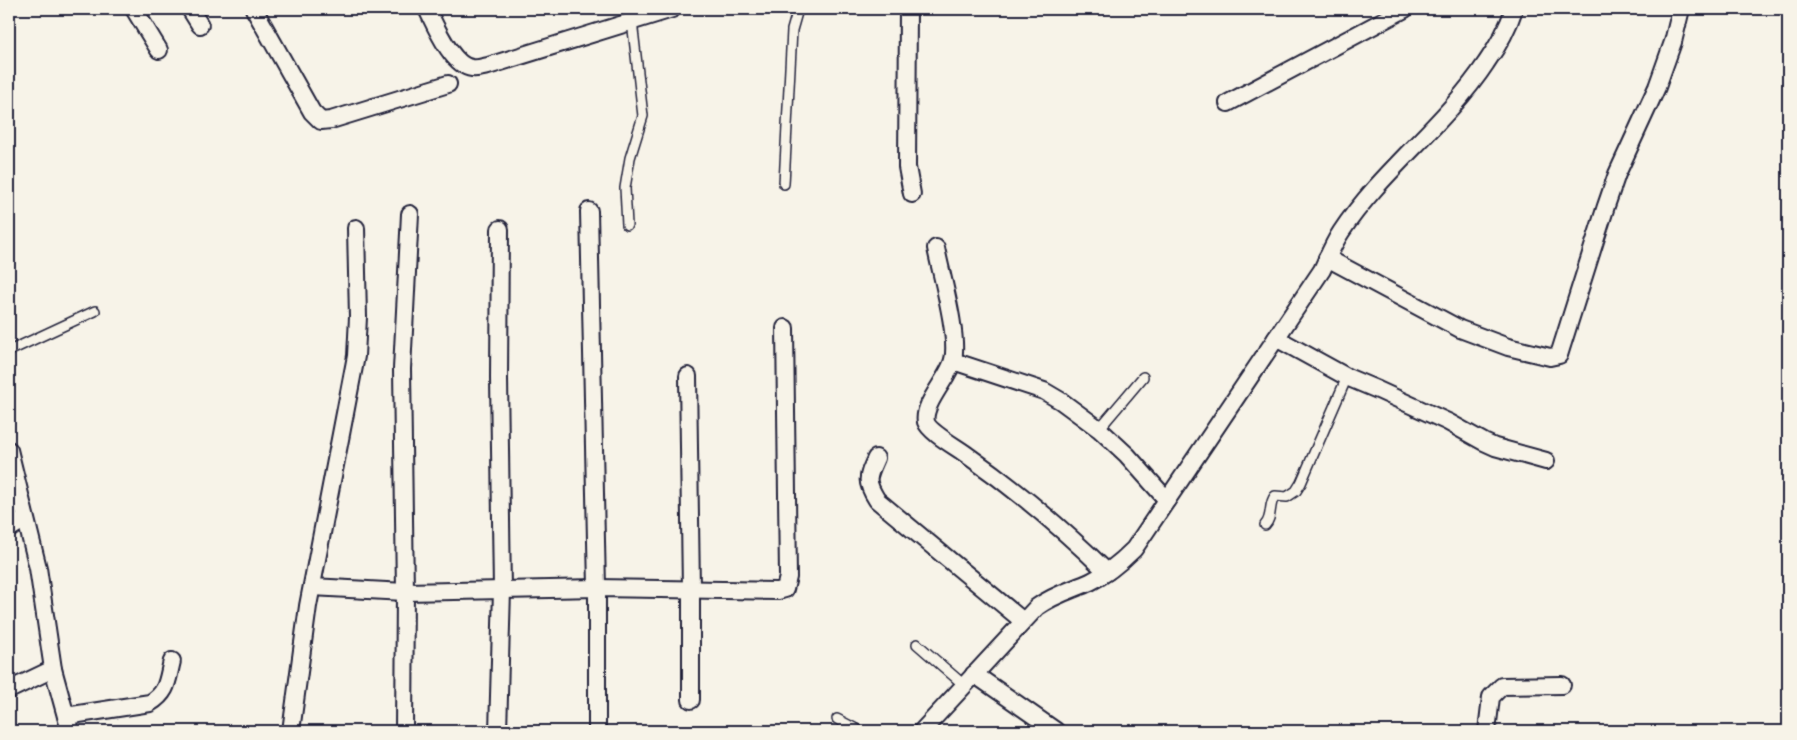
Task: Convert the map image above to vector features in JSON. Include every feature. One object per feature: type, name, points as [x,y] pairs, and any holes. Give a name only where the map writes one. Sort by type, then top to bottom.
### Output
[{"type":"street","points":[[134,9],[158,50]]},
{"type":"street","points":[[190,9],[200,25]]},
{"type":"street","points":[[254,9],[312,112],[321,121],[331,120],[448,84]]},
{"type":"street","points":[[426,9],[447,47],[462,64],[472,68],[488,66],[672,9]]},
{"type":"street","points":[[908,9],[907,168],[912,194]]},
{"type":"street","points":[[1228,103],[1405,9]]},
{"type":"street","points":[[922,731],[1037,606],[1050,597],[1092,581],[1122,561],[1134,549],[1322,270],[1333,244],[1353,216],[1392,170],[1454,106],[1478,75],[1505,32],[1514,9]]},
{"type":"street","points":[[1327,258],[1425,311],[1485,339],[1550,358],[1560,355],[1617,174],[1657,87],[1673,42],[1682,9]]},
{"type":"street","points":[[589,211],[597,588],[597,731]]},
{"type":"street","points":[[404,731],[405,592],[402,369],[410,214]]},
{"type":"street","points":[[291,731],[308,606],[356,356],[358,317],[356,228]]},
{"type":"street","points":[[498,731],[502,590],[499,378],[500,229]]},
{"type":"street","points":[[936,248],[951,318],[954,344],[953,360],[926,413],[926,424],[1045,516],[1107,572]]},
{"type":"street","points":[[312,587],[405,592],[597,588],[778,591],[785,588],[788,577],[785,328]]},
{"type":"street","points":[[1276,338],[1346,377],[1448,422],[1495,447],[1546,461]]},
{"type":"street","points":[[953,360],[1044,391],[1061,401],[1099,429],[1127,455],[1167,500]]},
{"type":"street","points":[[688,376],[691,700]]},
{"type":"street","points":[[9,450],[38,568],[53,669],[68,724],[150,703],[159,698],[165,691],[172,661]]},
{"type":"street","points":[[876,458],[868,477],[869,486],[877,500],[1023,621]]},
{"type":"street","points":[[9,529],[25,520]]},
{"type":"street","points":[[9,690],[53,669]]},
{"type":"street","points":[[969,679],[1056,731]]},
{"type":"street","points":[[1487,731],[1491,697],[1502,686],[1562,685]]},
{"type":"lane","points":[[784,184],[792,30],[798,9]]},
{"type":"lane","points":[[627,225],[625,188],[630,158],[643,116],[632,21]]},
{"type":"lane","points":[[9,351],[96,311]]},
{"type":"lane","points":[[1099,429],[1143,377]]},
{"type":"lane","points":[[1265,526],[1269,521],[1272,500],[1275,496],[1287,497],[1296,491],[1301,482],[1346,377]]},
{"type":"lane","points":[[917,644],[969,679]]},
{"type":"lane","points":[[837,718],[860,731]]}]
